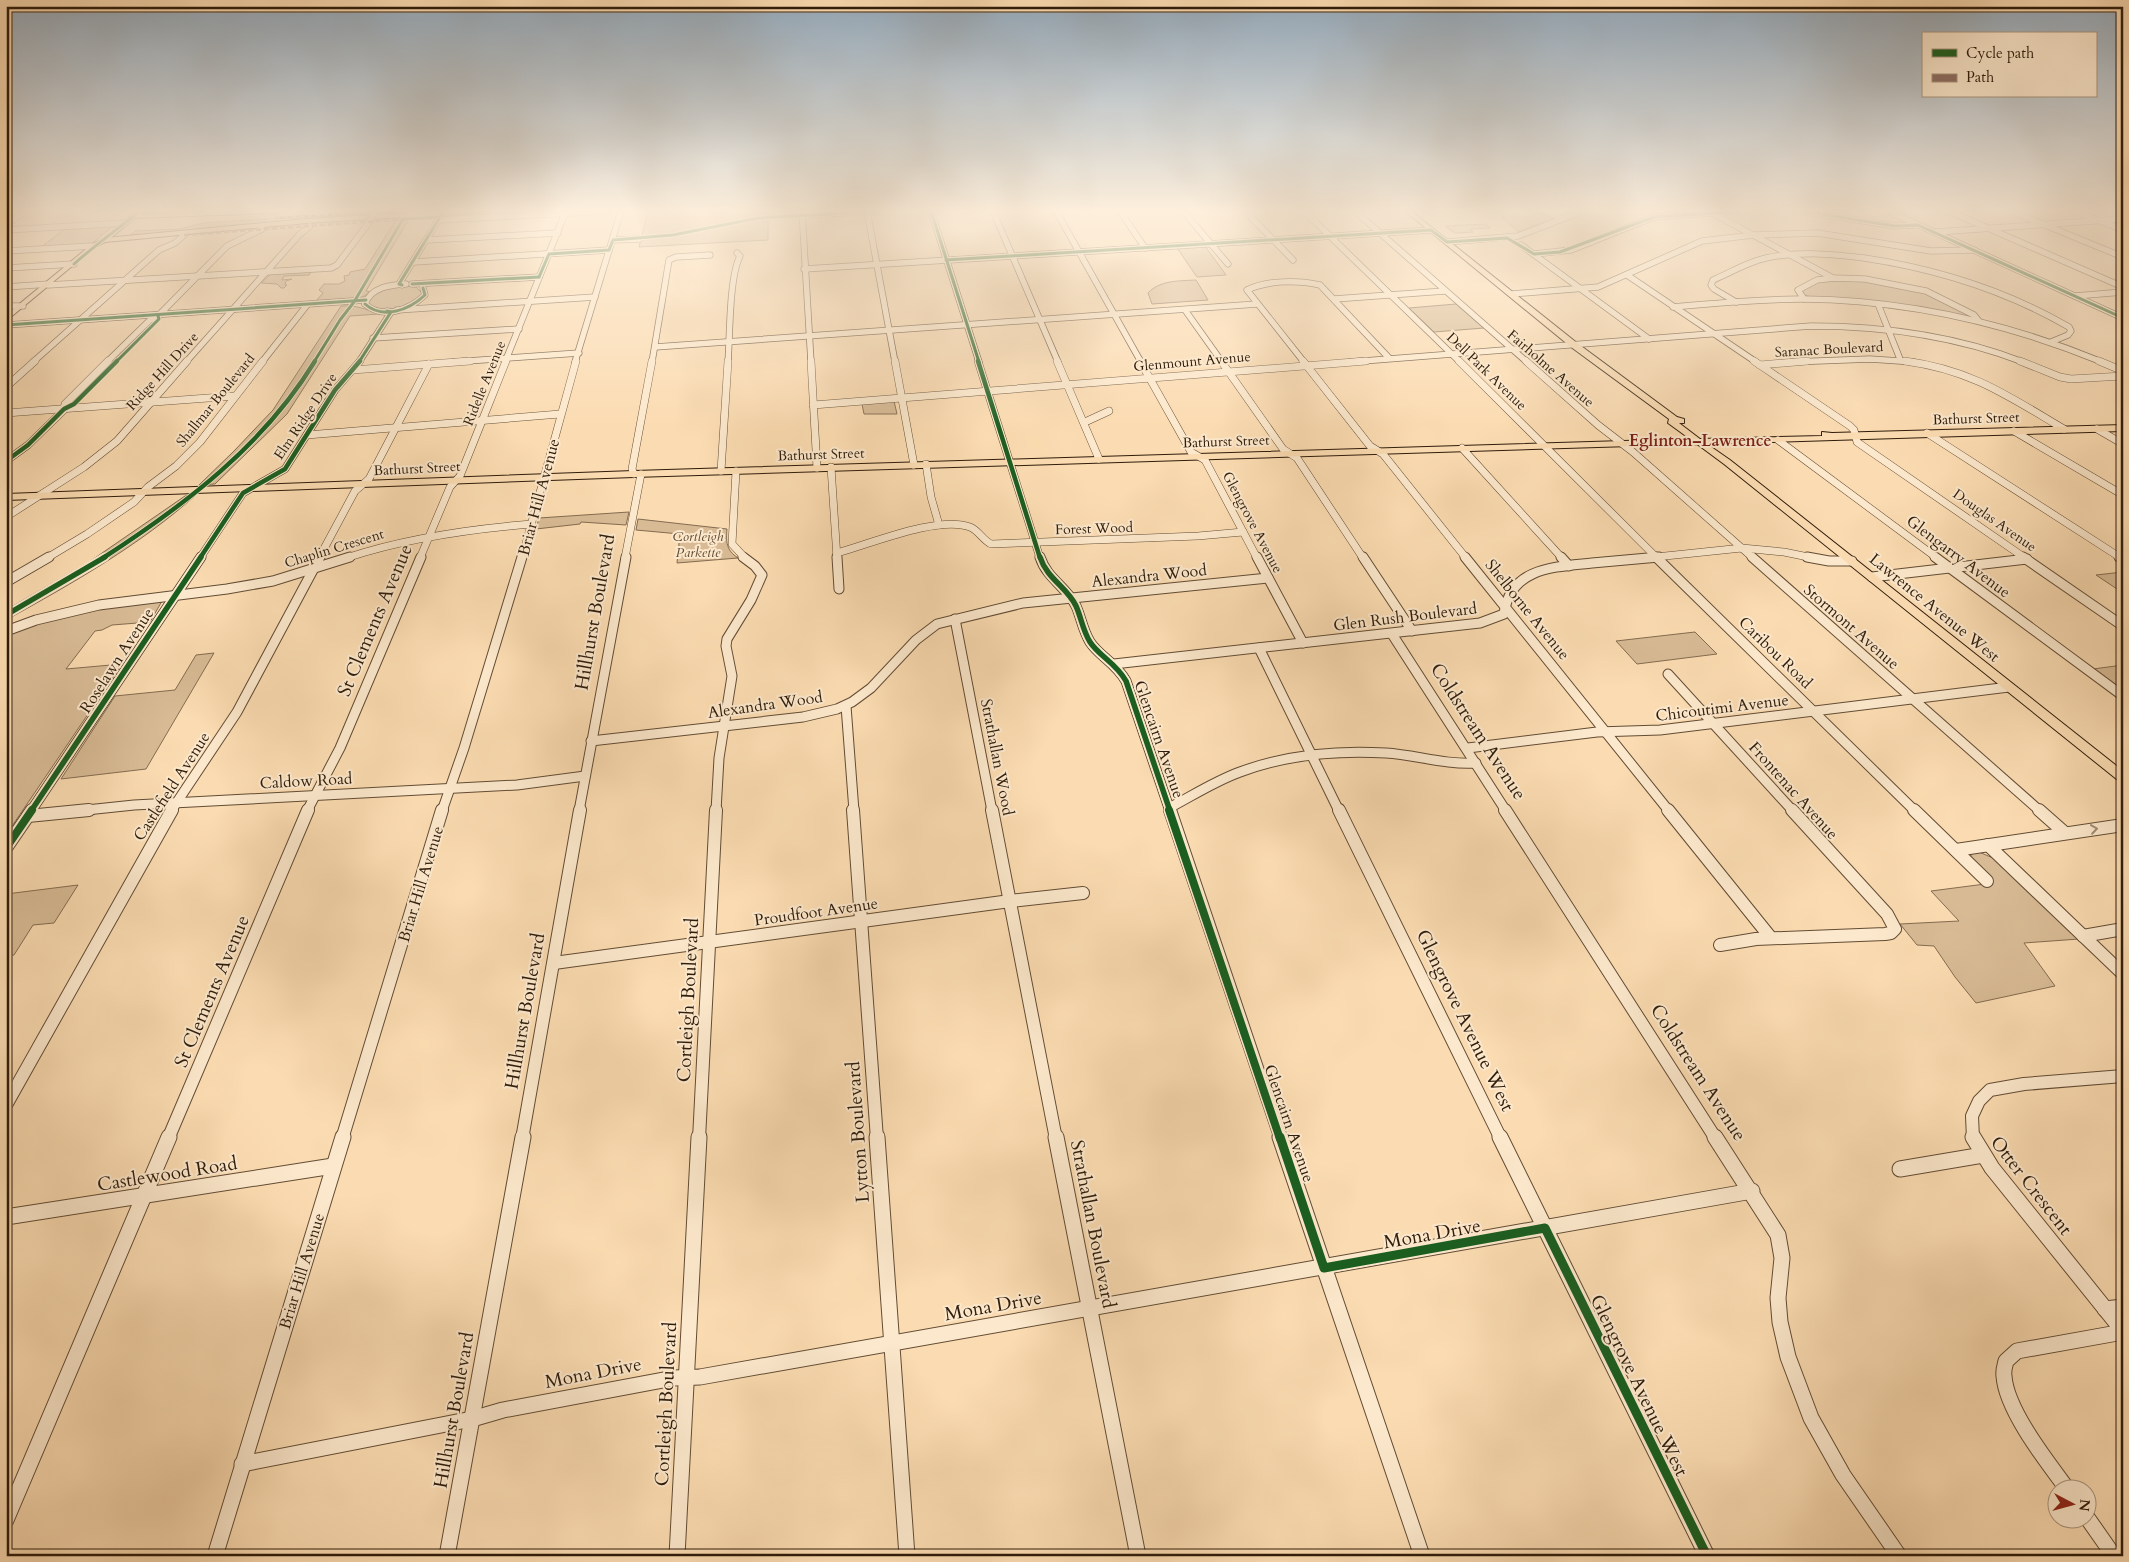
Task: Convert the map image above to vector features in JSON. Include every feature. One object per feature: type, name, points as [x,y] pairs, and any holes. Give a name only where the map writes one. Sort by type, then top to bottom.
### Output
[{"type":"main road","name":"Lawrence Avenue West","points":[[1499,284],[1574,345],[1674,419],[1671,421],[1700,440],[1724,461],[1728,462],[2123,778]]},
{"type":"main road","points":[[6,319],[49,285]]},
{"type":"main road","name":"Bathurst Street","points":[[1700,440],[1778,440],[1855,435],[2123,428]]},
{"type":"main road","name":"Bathurst Street","points":[[6,497],[1099,458],[1620,442],[1649,444],[1825,434],[1831,436]]},
{"type":"street","points":[[6,286],[70,284]]},
{"type":"street","points":[[6,387],[121,284]]},
{"type":"street","points":[[64,409],[65,404],[150,320],[158,316],[189,284]]},
{"type":"street","name":"Ridge Hill Drive","points":[[6,517],[106,450],[256,284]]},
{"type":"street","points":[[6,325],[365,302],[380,289],[394,284]]},
{"type":"street","points":[[412,284],[424,288],[439,284]]},
{"type":"street","name":"Ridelle Avenue","points":[[456,480],[460,476],[538,284]]},
{"type":"street","name":"Briar Hill Avenue","points":[[214,1556],[449,788],[464,748],[532,524],[560,414],[599,284]]},
{"type":"street","name":"Hillhurst Boulevard","points":[[447,1556],[554,963],[637,474],[632,469],[665,284]]},
{"type":"street","points":[[721,472],[734,284]]},
{"type":"street","points":[[805,284],[817,468]]},
{"type":"street","points":[[880,284],[914,465]]},
{"type":"street","name":"Glencairn Avenue","points":[[953,284],[1046,572],[1078,608],[1088,639],[1114,664],[1126,681],[1422,1556]]},
{"type":"street","points":[[1025,284],[1099,458]]},
{"type":"street","name":"Glengrove Avenue","points":[[1097,284],[1190,450],[1205,461],[1303,643]]},
{"type":"street","points":[[1257,304],[1248,293],[1248,288],[1294,284]]},
{"type":"street","points":[[1318,284],[1324,287],[1389,358]]},
{"type":"street","name":"Dell Park Avenue","points":[[1380,284],[1543,445]]},
{"type":"street","name":"Fairholme Avenue","points":[[1437,284],[1598,425],[1620,442]]},
{"type":"street","points":[[1572,284],[1649,339]]},
{"type":"street","points":[[1512,294],[1580,290],[1606,284]]},
{"type":"street","name":"Douglas Avenue","points":[[1639,284],[1851,427],[1857,442],[2123,626]]},
{"type":"street","points":[[1711,284],[1714,289],[1736,302]]},
{"type":"street","points":[[1804,299],[1798,290],[1809,284]]},
{"type":"street","points":[[1890,284],[1926,291],[1974,315],[1979,319],[1978,321]]},
{"type":"street","points":[[1977,284],[2069,327],[2071,331],[2068,335],[2051,342]]},
{"type":"street","points":[[2048,284],[2123,318]]},
{"type":"street","points":[[397,310],[414,304],[425,295],[424,288]]},
{"type":"street","points":[[1334,299],[1445,291]]},
{"type":"street","points":[[2074,296],[2123,292]]},
{"type":"street","points":[[365,302],[370,310],[387,311],[595,297]]},
{"type":"street","points":[[1674,306],[1804,299],[1878,304],[1978,321],[2051,342],[2123,371]]},
{"type":"street","points":[[414,304],[422,307],[447,307]]},
{"type":"street","points":[[655,347],[889,332],[1257,304]]},
{"type":"street","name":"Shelborne Avenue","points":[[1257,304],[1370,446],[1389,462],[1771,938]]},
{"type":"street","points":[[1878,304],[1900,359]]},
{"type":"street","points":[[6,306],[23,306]]},
{"type":"street","name":"Shallmar Boulevard","points":[[6,582],[134,502],[143,492],[192,451],[306,306]]},
{"type":"street","points":[[1185,310],[1283,449],[1297,458],[1412,631]]},
{"type":"street","name":"Elm Ridge Drive","points":[[250,488],[285,469],[340,383],[358,364],[373,338],[377,336],[383,321],[391,312],[387,311]]},
{"type":"street","points":[[6,460],[28,445],[64,409],[74,404],[159,319],[158,316]]},
{"type":"street","name":"Glenmount Avenue","points":[[813,405],[1511,348],[1574,345],[1811,326],[1887,329],[1936,337],[1981,348],[2066,378],[2083,379],[2123,376]]},
{"type":"street","points":[[373,338],[519,329]]},
{"type":"street","points":[[129,341],[137,340]]},
{"type":"street","points":[[353,370],[579,353]]},
{"type":"street","name":"Saranac Boulevard","points":[[1760,365],[1860,358],[1900,359],[1940,368],[1979,381],[2064,430]]},
{"type":"street","name":"Castlefield Avenue","points":[[6,1106],[176,802],[232,721],[355,491],[369,478],[429,364]]},
{"type":"street","points":[[92,378],[100,378]]},
{"type":"street","points":[[6,413],[235,396]]},
{"type":"street","points":[[1085,422],[1109,411]]},
{"type":"street","points":[[307,435],[560,414]]},
{"type":"street","points":[[2097,429],[2123,444]]},
{"type":"street","points":[[2014,431],[2123,495]]},
{"type":"street","points":[[1927,433],[2123,559]]},
{"type":"street","name":"Glengarry Avenue","points":[[1778,440],[2123,696]]},
{"type":"street","name":"Stormont Avenue","points":[[1620,442],[2064,833]]},
{"type":"street","name":"Caribou Road","points":[[1543,445],[1987,881]]},
{"type":"street","points":[[1462,448],[1569,566]]},
{"type":"street","points":[[926,464],[931,497],[940,525]]},
{"type":"street","points":[[831,467],[839,589]]},
{"type":"street","name":"Cortleigh Boulevard","points":[[677,1556],[720,758],[723,726],[732,676],[726,646],[727,639],[751,600],[762,575],[751,561],[736,553],[732,544],[736,471]]},
{"type":"street","name":"St Clements Avenue","points":[[6,1520],[314,795],[340,748],[451,485],[456,480]]},
{"type":"street","name":"Roselawn Avenue","points":[[6,848],[243,493],[250,488]]},
{"type":"street","name":"Chaplin Crescent","points":[[6,631],[60,612],[252,586],[276,581],[374,549],[430,536],[532,524]]},
{"type":"street","name":"Forest Wood","points":[[837,553],[880,539],[940,525],[972,527],[985,541],[991,544],[1198,536],[1243,532]]},
{"type":"street","name":"Glen Rush Boulevard","points":[[1114,664],[1392,634],[1486,621],[1504,614],[1506,599],[1528,575],[1543,569],[1742,548],[1776,551],[1832,561],[1852,561]]},
{"type":"street","points":[[1872,577],[2027,559]]},
{"type":"street","name":"Alexandra Wood","points":[[591,741],[803,717],[846,706],[871,688],[929,628],[955,619],[1016,604],[1268,578]]},
{"type":"street","name":"Chaplin Crescent","points":[[6,626],[60,607],[89,601],[156,594],[175,595]]},
{"type":"street","name":"Strathallan Wood","points":[[955,619],[1010,901]]},
{"type":"street","name":"Coldstream Avenue","points":[[1392,634],[1468,748],[1775,1229],[1782,1245],[1783,1258],[1778,1299],[1781,1324],[1794,1377],[1821,1439],[1843,1477],[1899,1556]]},
{"type":"street","points":[[1258,648],[1312,754]]},
{"type":"street","name":"Frontenac Avenue","points":[[1668,674],[1887,914],[1895,929],[1891,933],[1885,934],[1771,938]]},
{"type":"street","name":"Chicoutimi Avenue","points":[[1468,748],[1606,732],[1648,731],[2009,687]]},
{"type":"street","name":"Lytton Boulevard","points":[[846,706],[907,1556]]},
{"type":"street","points":[[1169,808],[1239,773],[1312,754],[1398,754],[1443,763],[1463,765],[1476,763]]},
{"type":"street","name":"Glengrove Avenue West","points":[[1312,754],[1708,1556]]},
{"type":"street","name":"Caldow Road","points":[[28,816],[176,802],[517,785],[585,776]]},
{"type":"street","points":[[1956,850],[2123,825]]},
{"type":"street","points":[[1988,845],[2123,974]]},
{"type":"street","name":"Proudfoot Avenue","points":[[554,963],[1010,901],[1083,893]]},
{"type":"street","name":"Strathallan Boulevard","points":[[1010,901],[1138,1556]]},
{"type":"street","points":[[2084,936],[2123,930]]},
{"type":"street","points":[[1720,945],[1771,938]]},
{"type":"street","name":"Otter Crescent","points":[[2123,1076],[2024,1084],[1990,1090],[1979,1101],[1972,1116],[1973,1139],[1983,1155],[2123,1331]]},
{"type":"street","points":[[1900,1169],[1983,1155]]},
{"type":"street","name":"Castlewood Road","points":[[6,1218],[333,1166]]},
{"type":"street","name":"Mona Drive","points":[[242,1464],[472,1419],[503,1410],[674,1378],[700,1378],[892,1342],[1324,1268],[1752,1191]]},
{"type":"street","points":[[2105,1309],[2123,1308]]},
{"type":"street","points":[[2061,1480],[2015,1410],[2004,1377],[2003,1361],[2008,1354],[2016,1351],[2123,1331]]},
{"type":"street","points":[[2096,1530],[2114,1556]]},
{"type":"green space","points":[[275,284],[285,284],[287,285],[281,288]]},
{"type":"green space","points":[[324,284],[370,284],[366,291],[371,292],[357,300],[315,302],[323,293],[319,290]]},
{"type":"green space","points":[[1162,284],[1198,284],[1208,300],[1152,304],[1148,293]]},
{"type":"green space","points":[[1816,284],[1883,284],[1921,290],[1970,314],[1967,318],[1813,298],[1802,294],[1802,291]]},
{"type":"green space","points":[[404,286],[416,287],[423,294],[411,303],[398,308],[370,308],[368,302],[375,295],[389,289]]},
{"type":"green space","points":[[1456,304],[1484,328],[1434,332],[1409,308]]},
{"type":"green space","points":[[341,306],[357,307],[379,314],[350,316],[287,414],[215,484],[199,485],[273,410]]},
{"type":"green space","points":[[894,401],[897,414],[864,414],[862,404]]},
{"type":"green space","points":[[197,494],[129,547],[6,620],[6,610],[89,562],[185,496]]},
{"type":"green space","points":[[629,512],[626,525],[581,522],[580,524],[536,529],[539,518]]},
{"type":"green space","name":"Cortleigh Parkette","points":[[638,519],[727,529],[728,545],[731,552],[738,558],[677,563],[680,534],[636,530]]},
{"type":"green space","points":[[2123,572],[2123,593],[2096,575]]},
{"type":"green space","points":[[162,601],[150,622],[112,625],[95,631],[66,669],[122,664],[6,835],[6,633],[69,612]]},
{"type":"green space","points":[[1695,632],[1717,654],[1637,664],[1616,641]]},
{"type":"green space","points":[[214,653],[146,769],[61,779],[115,696],[175,690],[196,655]]},
{"type":"green space","points":[[2123,665],[2123,690],[2093,669]]},
{"type":"green space","points":[[1979,852],[1993,858],[2079,939],[2024,943],[2055,986],[1976,1003],[1934,946],[1917,945],[1900,924],[1959,921],[1931,891],[1993,883],[1970,858],[1972,853]]},
{"type":"green space","points":[[78,885],[54,923],[33,925],[14,955],[6,956],[6,894]]},
{"type":"cycle path","points":[[6,615],[85,570],[146,530],[213,479],[283,409],[365,284]]},
{"type":"cycle path","points":[[954,284],[1043,566],[1075,604],[1090,642],[1119,669],[1126,681],[1324,1268],[1545,1228],[1707,1556]]},
{"type":"cycle path","points":[[2048,284],[2123,318]]},
{"type":"cycle path","points":[[365,304],[378,312],[395,311],[420,300],[425,295],[423,288]]},
{"type":"cycle path","points":[[6,325],[366,300]]},
{"type":"cycle path","points":[[6,848],[243,493],[285,469],[335,390],[358,364],[391,312],[387,311]]},
{"type":"cycle path","points":[[6,461],[28,445],[64,409],[74,404],[159,319],[158,316]]},
{"type":"district","name":"Eglinton–Lawrence","points":[[1700,440]]}]
